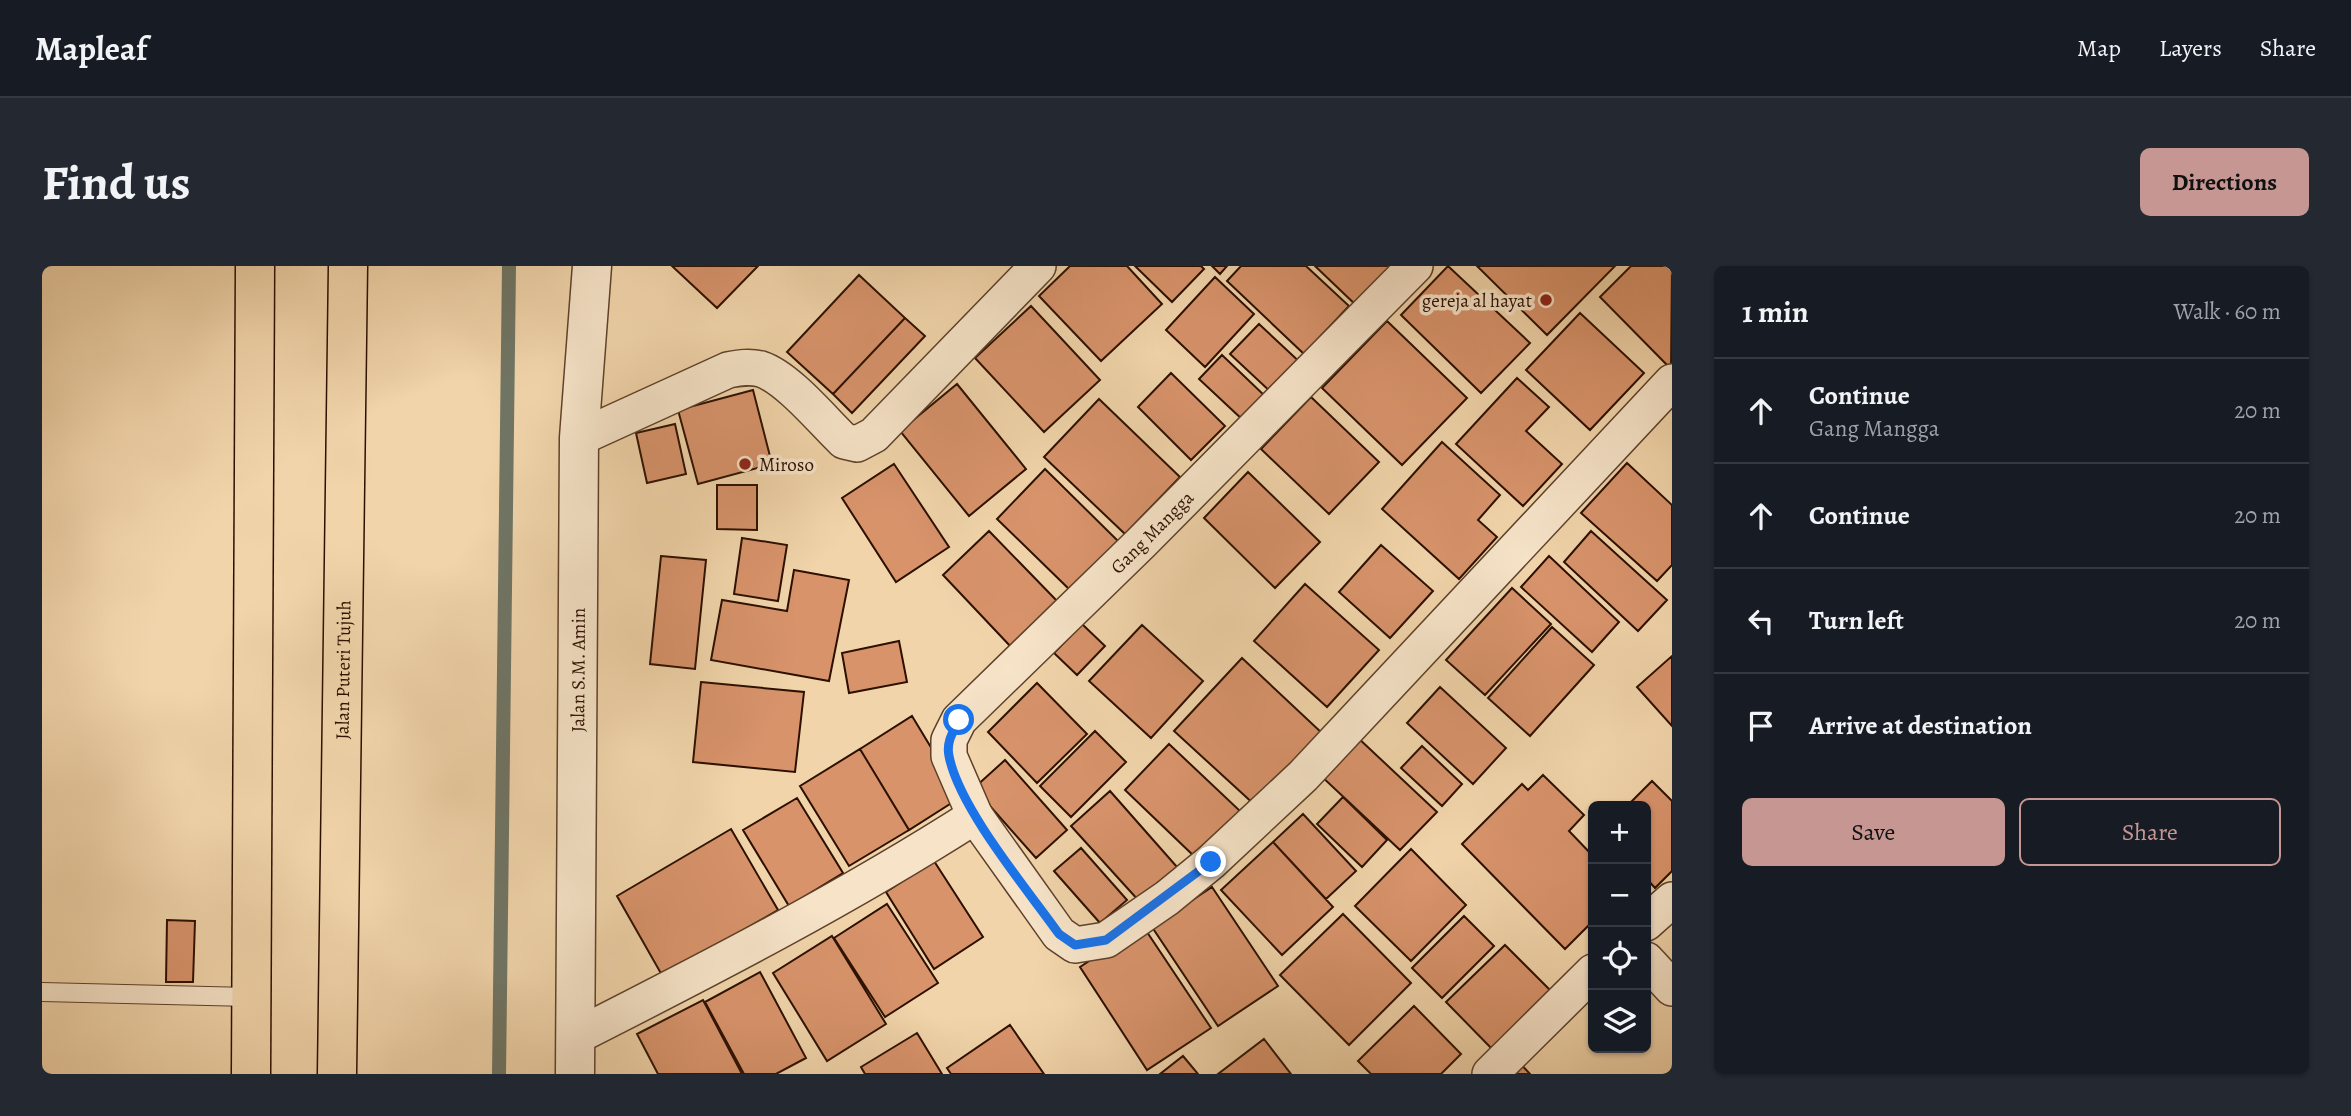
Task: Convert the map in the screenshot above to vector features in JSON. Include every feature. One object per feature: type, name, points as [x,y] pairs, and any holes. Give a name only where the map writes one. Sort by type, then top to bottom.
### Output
[{"type":"highway","points":[[251,1074],[255,266]]},
{"type":"highway","name":"Jalan Puteri Tujuh","points":[[337,1074],[348,266]]},
{"type":"street","name":"Jalan S.M. Amin","points":[[575,1074],[579,438],[592,266]]},
{"type":"street","points":[[579,438],[728,370],[748,367],[762,370],[777,378],[844,441],[857,444],[874,436],[1038,266]]},
{"type":"street","name":"Gang Mangga","points":[[1415,266],[1142,542],[959,720],[948,740],[949,755],[975,816],[1059,934],[1075,945],[1106,940],[1211,862],[1303,776],[1672,382]]},
{"type":"street","points":[[575,1037],[719,964],[886,873],[975,816]]},
{"type":"street","points":[[1651,919],[1672,900]]},
{"type":"street","points":[[1651,965],[1672,988]]},
{"type":"street","points":[[1490,1074],[1588,977]]},
{"type":"lane","points":[[42,992],[250,998]]},
{"type":"building","points":[[672,266],[758,266],[717,308]]},
{"type":"building","points":[[1070,266],[1127,266],[1162,304],[1101,361],[1039,296]]},
{"type":"building","points":[[1135,266],[1201,266],[1204,269],[1172,302]]},
{"type":"building","points":[[1212,266],[1227,266],[1220,274]]},
{"type":"building","points":[[1241,266],[1306,266],[1349,306],[1304,354],[1227,281]]},
{"type":"building","points":[[1315,266],[1399,266],[1359,308]]},
{"type":"building","points":[[1448,266],[1530,343],[1481,393],[1401,315]]},
{"type":"building","name":"gereja al hayat","points":[[1477,266],[1615,266],[1547,335]]},
{"type":"building","points":[[1631,266],[1672,266],[1671,369],[1600,297]]},
{"type":"building","points":[[859,275],[905,318],[833,394],[787,352]]},
{"type":"building","points":[[1215,277],[1254,314],[1205,367],[1166,330]]},
{"type":"building","points":[[1031,306],[1100,380],[1044,432],[975,358]]},
{"type":"building","points":[[1580,313],[1644,373],[1590,430],[1526,370]]},
{"type":"building","points":[[905,318],[925,336],[852,413],[833,394]]},
{"type":"building","points":[[1387,321],[1467,398],[1402,465],[1322,388]]},
{"type":"building","points":[[1259,324],[1304,366],[1275,396],[1230,354]]},
{"type":"building","points":[[1222,355],[1266,397],[1244,421],[1199,379]]},
{"type":"building","points":[[1171,373],[1225,426],[1191,460],[1138,407]]},
{"type":"building","points":[[1517,378],[1549,407],[1526,431],[1562,464],[1523,506],[1456,444]]},
{"type":"building","points":[[957,384],[1026,469],[969,516],[900,431]]},
{"type":"building","points":[[753,390],[772,464],[698,484],[678,410]]},
{"type":"building","points":[[1311,397],[1379,462],[1329,514],[1261,449]]},
{"type":"building","points":[[1099,399],[1180,477],[1125,534],[1044,457]]},
{"type":"building","points":[[675,424],[686,474],[647,483],[636,433]]},
{"type":"building","points":[[1442,442],[1500,495],[1478,520],[1497,537],[1459,579],[1382,509]]},
{"type":"building","points":[[1627,463],[1672,505],[1672,565],[1657,581],[1581,513]]},
{"type":"building","points":[[894,464],[949,547],[896,582],[842,498]]},
{"type":"building","points":[[1045,469],[1118,541],[1070,590],[997,519]]},
{"type":"building","points":[[1248,472],[1320,542],[1275,588],[1204,518]]},
{"type":"building","points":[[717,485],[757,485],[757,530],[717,529]]},
{"type":"building","points":[[989,531],[1059,603],[1012,648],[943,575]]},
{"type":"building","points":[[1591,531],[1667,600],[1638,631],[1564,562]]},
{"type":"building","points":[[742,538],[787,545],[778,601],[734,594]]},
{"type":"building","points":[[1381,545],[1433,591],[1390,638],[1339,592]]},
{"type":"building","points":[[661,556],[706,560],[695,669],[650,664]]},
{"type":"building","points":[[1549,556],[1619,622],[1592,652],[1521,587]]},
{"type":"building","points":[[794,570],[849,580],[829,681],[711,660],[722,600],[787,611]]},
{"type":"building","points":[[1305,584],[1379,650],[1327,707],[1254,641]]},
{"type":"building","points":[[1512,588],[1551,624],[1485,695],[1446,660]]},
{"type":"building","points":[[1082,624],[1105,646],[1077,675],[1054,653]]},
{"type":"building","points":[[1142,625],[1203,681],[1151,738],[1089,681]]},
{"type":"building","points":[[1552,627],[1594,665],[1530,736],[1488,698]]},
{"type":"building","points":[[899,641],[907,682],[849,693],[842,653]]},
{"type":"building","points":[[1672,656],[1672,726],[1637,687]]},
{"type":"building","points":[[1242,658],[1323,734],[1256,806],[1174,731]]},
{"type":"building","points":[[701,682],[804,692],[795,772],[693,762]]},
{"type":"building","points":[[1037,683],[1087,734],[1037,783],[988,732]]},
{"type":"building","points":[[1440,687],[1506,748],[1473,784],[1407,723]]},
{"type":"building","points":[[912,716],[961,797],[909,830],[860,749]]},
{"type":"building","points":[[1095,731],[1126,762],[1071,817],[1040,786]]},
{"type":"building","points":[[1356,736],[1437,812],[1400,850],[1319,774]]},
{"type":"building","points":[[1169,744],[1240,811],[1196,858],[1125,790]]},
{"type":"building","points":[[1422,746],[1462,784],[1442,806],[1401,768]]},
{"type":"building","points":[[860,749],[909,830],[849,866],[800,786]]},
{"type":"building","points":[[1005,760],[1067,830],[1036,858],[974,788]]},
{"type":"building","points":[[1543,775],[1584,815],[1569,831],[1588,851],[1588,926],[1565,949],[1462,844],[1522,784],[1528,790]]},
{"type":"building","points":[[1652,781],[1672,801],[1672,871],[1655,888],[1651,884],[1651,801],[1632,801]]},
{"type":"building","points":[[1110,791],[1177,867],[1139,901],[1071,826]]},
{"type":"building","points":[[1343,797],[1387,840],[1362,867],[1317,824]]},
{"type":"building","points":[[797,798],[843,873],[789,906],[743,830]]},
{"type":"building","points":[[1303,814],[1356,871],[1326,899],[1273,842]]},
{"type":"building","points":[[731,829],[778,910],[663,977],[617,896]]},
{"type":"building","points":[[1273,842],[1333,907],[1282,955],[1221,890]]},
{"type":"building","points":[[1081,848],[1127,900],[1100,923],[1054,871]]},
{"type":"building","points":[[1411,849],[1466,905],[1411,961],[1355,906]]},
{"type":"building","points":[[934,861],[983,937],[934,969],[886,892]]},
{"type":"building","points":[[1212,887],[1278,986],[1218,1026],[1152,927]]},
{"type":"building","points":[[887,904],[938,983],[885,1017],[834,938]]},
{"type":"building","points":[[1343,914],[1411,983],[1349,1045],[1280,975]]},
{"type":"building","points":[[1464,916],[1494,946],[1442,998],[1412,968]]},
{"type":"building","points":[[167,920],[195,921],[193,982],[166,982]]},
{"type":"building","points":[[1143,926],[1211,1028],[1147,1070],[1080,967]]},
{"type":"building","points":[[832,936],[886,1024],[827,1061],[773,973]]},
{"type":"building","points":[[1505,945],[1555,995],[1496,1053],[1446,1002]]},
{"type":"building","points":[[760,972],[806,1058],[776,1074],[744,1074],[705,1002]]},
{"type":"building","points":[[703,1000],[742,1074],[658,1074],[637,1034]]},
{"type":"building","points":[[1414,1006],[1461,1054],[1441,1074],[1371,1074],[1358,1061]]},
{"type":"building","points":[[1010,1025],[1044,1074],[951,1074],[947,1068]]},
{"type":"building","points":[[917,1033],[942,1074],[865,1074],[861,1067]]},
{"type":"building","points":[[1264,1039],[1291,1074],[1218,1074]]},
{"type":"building","points":[[1183,1056],[1198,1074],[1160,1074]]},
{"type":"building","points":[[1516,1059],[1530,1074],[1501,1074]]},
{"type":"waterway","points":[[499,1074],[509,266]]},
{"type":"place","name":"gereja al hayat","points":[[1546,300]]},
{"type":"place","name":"Miroso","points":[[745,464]]},
{"type":"route","points":[[959,720],[948,740],[949,755],[975,816],[1059,934],[1075,945],[1106,940],[1167,898],[1211,862]]}]
